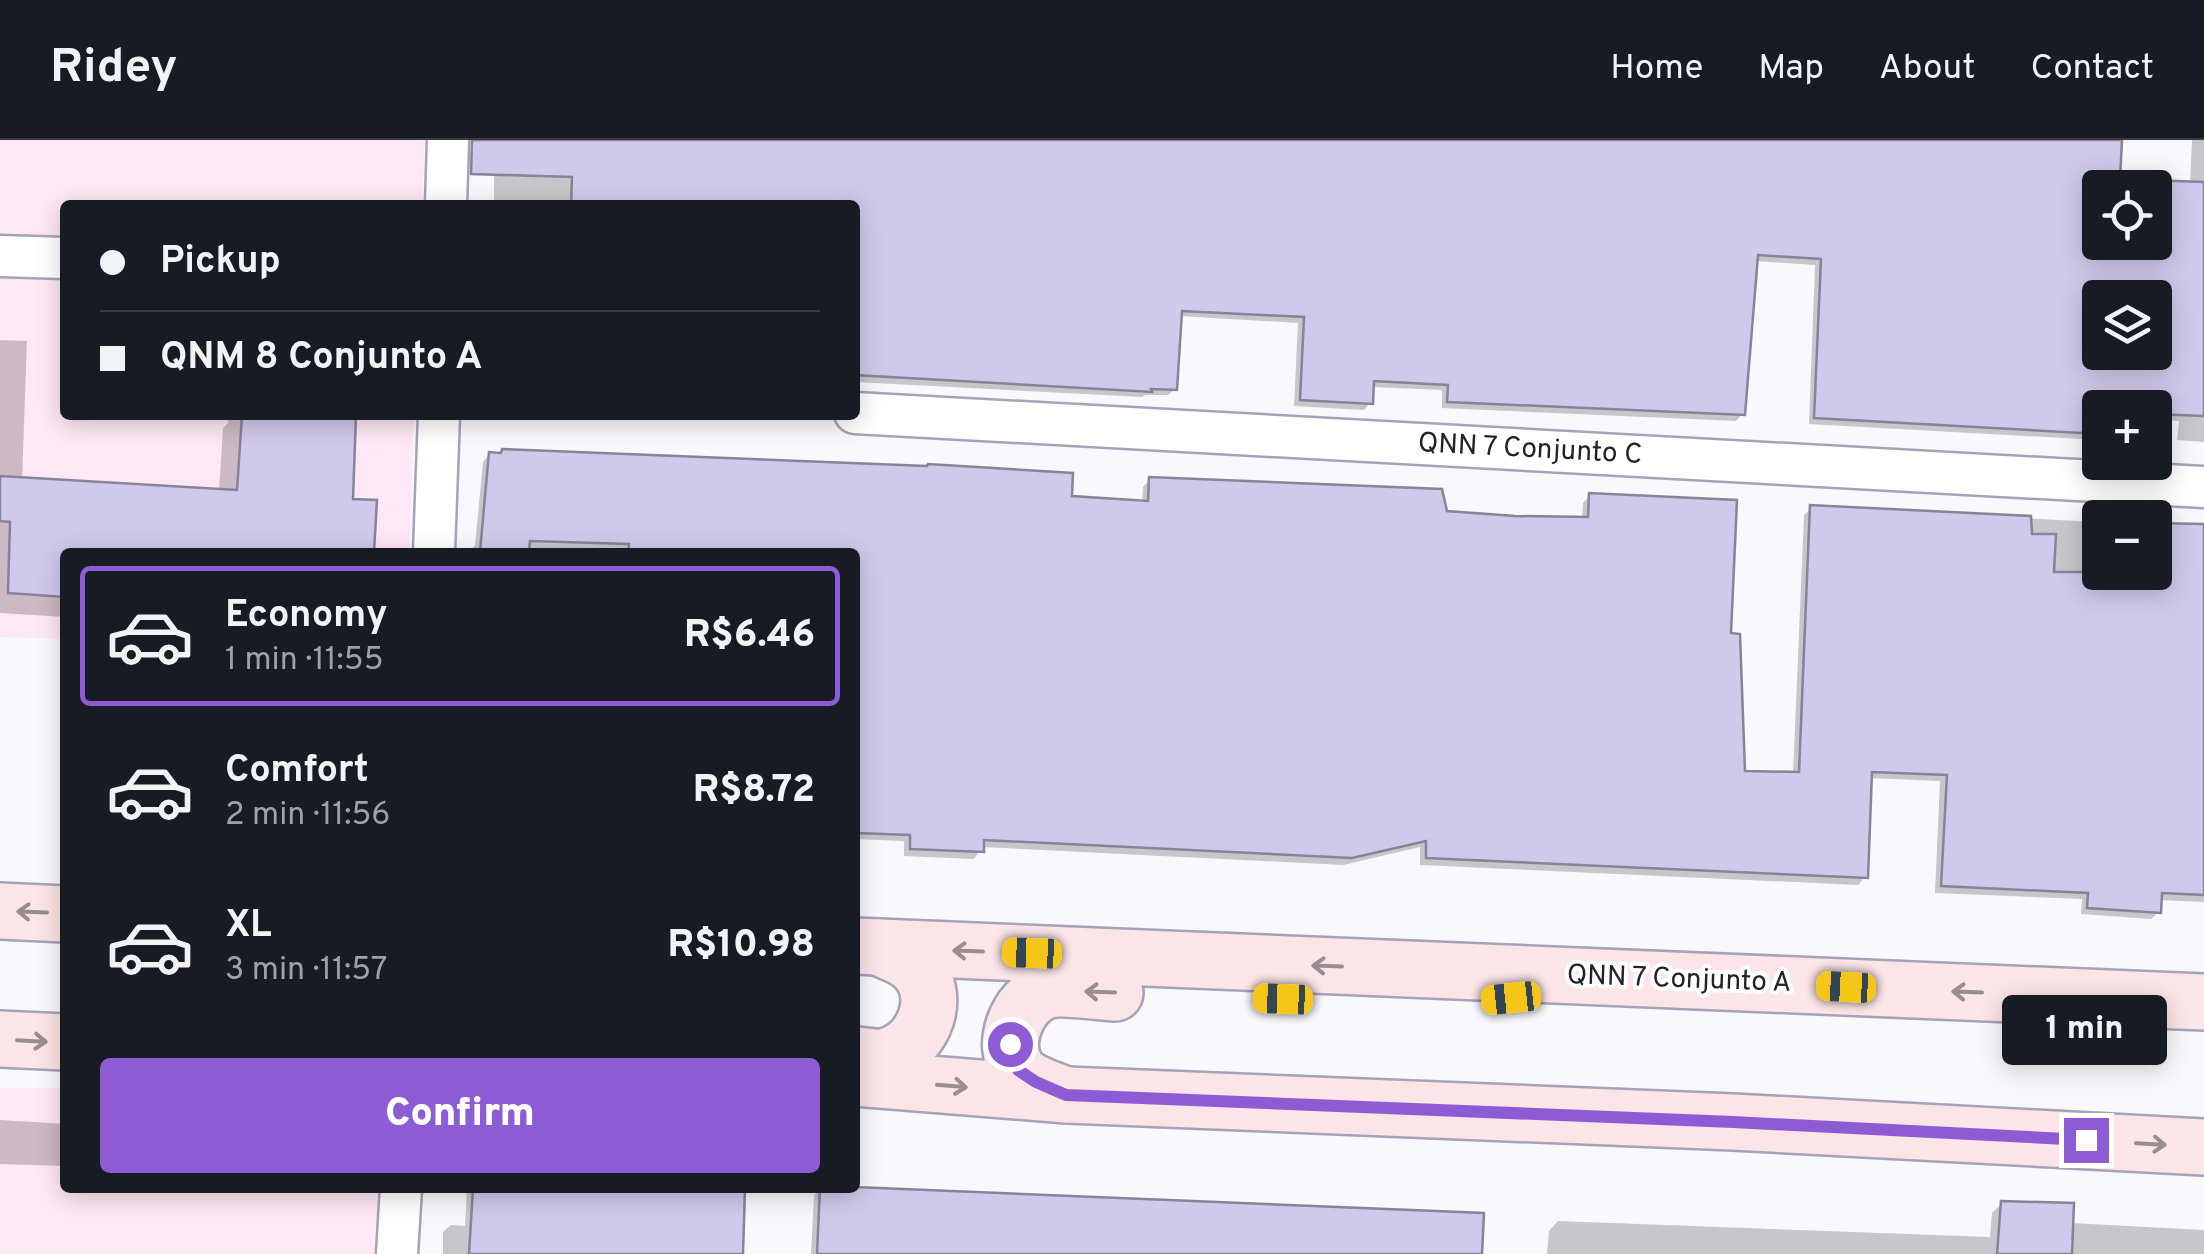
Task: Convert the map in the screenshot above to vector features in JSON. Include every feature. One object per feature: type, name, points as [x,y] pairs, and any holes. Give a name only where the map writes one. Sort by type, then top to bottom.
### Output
[{"type":"main road","points":[[0,911],[60,914]]},
{"type":"main road","points":[[860,1055],[887,1057],[914,1040],[928,1016],[926,982],[913,964],[866,946]]},
{"type":"main road","name":"QNN 7 Conjunto A","points":[[866,946],[2204,1002]]},
{"type":"main road","points":[[1066,1095],[1018,1070],[1010,1044],[1022,1007],[1046,990],[1440,1005],[1686,980]]},
{"type":"main road","points":[[0,1039],[60,1042]]},
{"type":"main road","points":[[860,1078],[1066,1095],[1733,1122],[2204,1147]]},
{"type":"street","points":[[446,200],[448,140]]},
{"type":"street","points":[[0,256],[60,258]]},
{"type":"street","name":"QNN 7 Conjunto C","points":[[860,413],[2204,487]]},
{"type":"street","points":[[434,548],[439,420]]},
{"type":"street","points":[[397,1251],[401,1193]]},
{"type":"shaded area","points":[[0,140],[425,140],[422,200],[60,200],[60,420],[414,420],[409,548],[60,548],[60,639],[0,637]]},
{"type":"shaded area","points":[[0,1088],[60,1088],[60,1193],[385,1193],[381,1254],[0,1254]]},
{"type":"building","points":[[472,140],[2122,140],[2120,170],[2082,170],[2082,260],[2172,260],[2172,181],[2204,182],[2204,416],[2172,415],[2172,390],[2082,390],[2082,433],[1814,418],[1821,259],[1758,255],[1745,415],[1447,402],[1448,385],[1374,381],[1373,404],[1300,400],[1304,317],[1182,311],[1177,390],[1151,389],[1152,392],[860,375],[860,200],[571,200],[572,177],[471,174]]},
{"type":"building","points":[[242,420],[356,420],[353,499],[377,500],[374,548],[60,548],[60,597],[8,593],[10,522],[0,521],[0,476],[237,490]]},
{"type":"building","points":[[502,449],[928,464],[1073,473],[1072,496],[1148,501],[1149,477],[1442,489],[1447,511],[1515,516],[1588,517],[1589,493],[1737,500],[1731,633],[1740,634],[1745,771],[1799,772],[1810,505],[2031,516],[2032,534],[2056,534],[2054,572],[2082,572],[2082,590],[2172,590],[2172,523],[2204,524],[2204,895],[2162,893],[2161,913],[2087,908],[2088,893],[1941,886],[1947,775],[1872,772],[1868,878],[1426,858],[1426,841],[1352,858],[984,840],[984,852],[910,849],[910,835],[860,833],[860,548],[628,548],[629,544],[530,541],[529,548],[480,548],[489,452],[501,453]]},
{"type":"building","points":[[860,1187],[1484,1213],[1482,1254],[817,1254],[820,1193],[860,1193]]},
{"type":"building","points":[[473,1193],[745,1193],[743,1254],[469,1254]]},
{"type":"building","points":[[2001,1201],[2074,1203],[2072,1254],[1997,1254]]},
{"type":"route","points":[[1010,1044],[1018,1070],[1066,1095],[2086,1140]]}]
